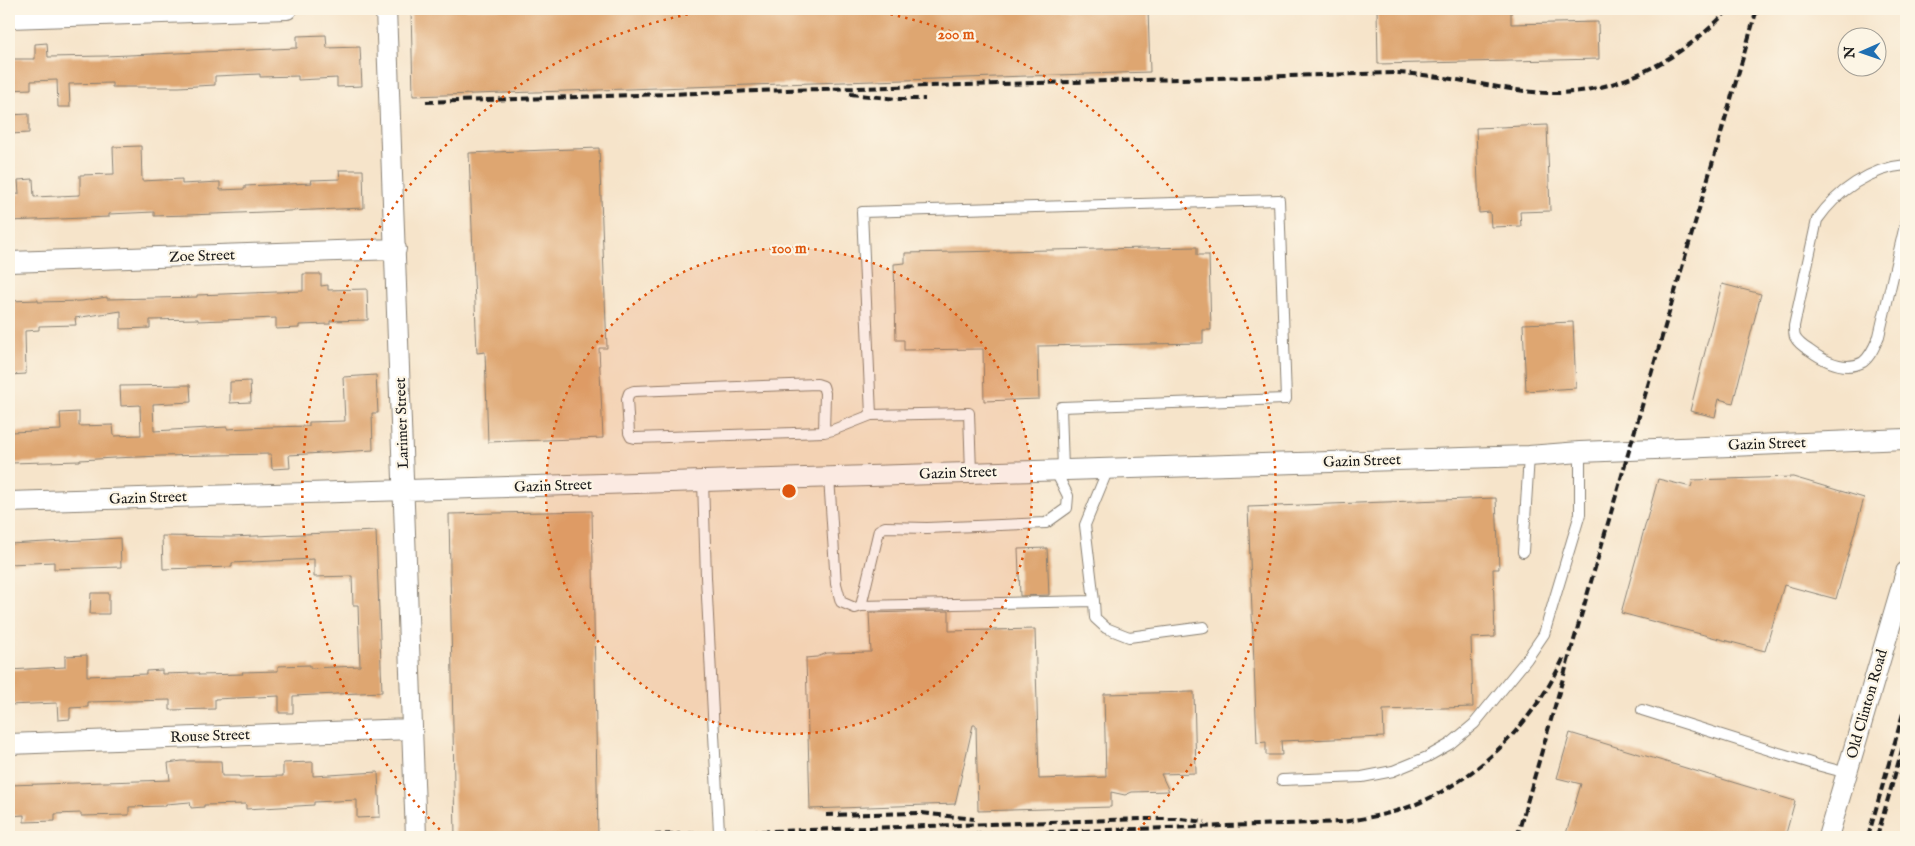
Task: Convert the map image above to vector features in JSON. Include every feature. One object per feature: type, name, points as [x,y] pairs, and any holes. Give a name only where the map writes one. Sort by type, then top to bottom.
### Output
[{"type":"street","points":[[9,18],[287,9]]},
{"type":"street","name":"Larimer Street","points":[[386,9],[416,837]]},
{"type":"street","name":"Zoe Street","points":[[9,262],[396,250]]},
{"type":"street","name":"Gazin Street","points":[[9,502],[1529,456],[1580,452],[1906,439]]},
{"type":"street","name":"Old Clinton Road","points":[[1828,837],[1906,572]]},
{"type":"street","name":"Rouse Street","points":[[9,744],[411,730]]},
{"type":"lane","points":[[1906,165],[1896,166],[1866,176],[1826,207],[1817,220],[1794,326],[1794,336],[1799,343],[1818,356],[1838,364],[1856,365],[1865,360],[1872,352],[1879,336],[1906,221]]},
{"type":"lane","points":[[861,606],[879,530],[885,527],[928,528],[1046,523],[1068,508],[1068,496],[1059,470],[1061,407],[1286,399],[1279,200],[862,212],[871,415]]},
{"type":"lane","points":[[824,432],[825,392],[823,386],[818,384],[634,392],[629,393],[627,399],[631,438],[824,432],[871,415],[969,413],[972,473]]},
{"type":"lane","points":[[1282,780],[1362,777],[1393,771],[1427,757],[1450,744],[1474,724],[1527,659],[1544,634],[1580,514],[1580,452]]},
{"type":"lane","points":[[1523,552],[1529,456]]},
{"type":"lane","points":[[1108,469],[1085,525],[1095,618],[1099,623],[1116,633],[1129,637],[1204,627]]},
{"type":"lane","points":[[829,477],[836,584],[841,602],[855,608],[861,606],[1094,601]]},
{"type":"lane","points":[[703,481],[719,832],[722,837]]},
{"type":"lane","points":[[1642,710],[1847,773]]},
{"type":"building","points":[[411,9],[1148,9],[1150,72],[413,96]]},
{"type":"building","points":[[1377,9],[1511,9],[1511,24],[1598,22],[1599,59],[1378,64]]},
{"type":"building","points":[[326,35],[327,48],[360,47],[362,86],[337,87],[337,78],[298,80],[298,76],[260,77],[260,74],[215,76],[215,85],[179,87],[112,87],[112,83],[69,84],[70,107],[58,107],[57,80],[31,81],[31,89],[9,90],[9,59],[35,59],[35,44],[47,43],[48,57],[105,56],[297,48],[297,36]]},
{"type":"building","points":[[29,114],[29,133],[9,134],[9,115]]},
{"type":"building","points":[[1547,125],[1550,211],[1520,212],[1521,226],[1491,227],[1490,212],[1479,213],[1476,128]]},
{"type":"building","points":[[141,146],[142,181],[182,179],[182,184],[220,182],[220,190],[245,189],[245,186],[312,183],[311,180],[340,179],[339,170],[363,170],[364,208],[154,216],[154,212],[109,214],[109,217],[9,221],[9,195],[19,194],[18,180],[33,179],[34,197],[80,195],[80,175],[114,174],[113,147]]},
{"type":"building","points":[[599,148],[607,348],[599,348],[603,438],[488,442],[485,352],[477,353],[469,153]]},
{"type":"building","points":[[1197,247],[1197,255],[1209,255],[1211,330],[1203,330],[1203,343],[1038,346],[1039,399],[984,401],[983,349],[904,350],[904,340],[896,340],[894,264],[905,263],[905,253]]},
{"type":"building","points":[[303,274],[321,274],[321,286],[328,285],[328,290],[367,289],[368,320],[330,321],[330,324],[299,325],[299,328],[276,329],[276,318],[198,321],[198,319],[150,320],[150,328],[121,329],[121,311],[75,318],[76,325],[39,326],[39,330],[25,331],[26,374],[9,375],[9,301],[82,301],[107,297],[107,299],[197,297],[197,295],[303,291]]},
{"type":"building","points":[[1722,284],[1761,294],[1733,403],[1719,399],[1715,417],[1690,411]]},
{"type":"building","points":[[1573,322],[1576,388],[1526,391],[1523,324]]},
{"type":"building","points":[[376,375],[378,413],[372,413],[373,450],[289,455],[290,468],[272,469],[271,454],[161,456],[11,463],[10,432],[61,430],[60,413],[79,412],[79,426],[113,425],[114,436],[141,435],[140,405],[121,406],[120,386],[190,385],[191,402],[153,404],[154,431],[227,427],[227,429],[309,426],[309,422],[345,421],[343,377]]},
{"type":"building","points":[[250,381],[251,402],[230,403],[230,382]]},
{"type":"building","points":[[1793,477],[1864,498],[1836,599],[1784,585],[1765,651],[1621,613],[1658,479],[1691,487],[1693,480]]},
{"type":"building","points":[[1496,498],[1499,569],[1493,569],[1495,637],[1471,638],[1473,707],[1383,710],[1384,737],[1281,741],[1282,755],[1266,755],[1266,742],[1257,743],[1248,507]]},
{"type":"building","points":[[592,511],[598,837],[455,837],[449,514]]},
{"type":"building","points":[[376,531],[382,692],[293,696],[293,713],[279,713],[279,696],[215,699],[215,709],[170,710],[170,700],[88,702],[88,707],[70,708],[70,719],[58,720],[57,703],[9,705],[9,670],[65,667],[65,656],[87,655],[87,676],[146,674],[146,671],[162,670],[162,674],[243,674],[242,672],[278,671],[278,666],[310,665],[310,668],[360,666],[358,605],[353,605],[352,576],[314,577],[314,559],[232,563],[232,567],[163,569],[162,536],[231,537]]},
{"type":"building","points":[[120,538],[121,567],[54,569],[54,562],[9,564],[9,544]]},
{"type":"building","points":[[1047,548],[1049,595],[1020,596],[1018,549]]},
{"type":"building","points":[[91,593],[109,593],[109,614],[90,614]]},
{"type":"building","points":[[949,611],[949,631],[1035,629],[1039,779],[1106,777],[1104,694],[1194,692],[1196,773],[1161,774],[1169,791],[1132,792],[1125,795],[1111,792],[1111,807],[978,811],[976,725],[973,725],[955,804],[810,809],[806,658],[817,657],[827,653],[871,652],[869,613]]},
{"type":"building","points":[[1570,733],[1795,801],[1785,837],[1565,837],[1581,784],[1557,778]]},
{"type":"building","points":[[221,761],[222,776],[239,777],[283,776],[283,763],[313,762],[313,776],[378,772],[380,817],[357,818],[357,800],[314,802],[314,805],[246,809],[246,804],[204,805],[204,807],[191,808],[190,802],[166,804],[166,806],[129,807],[129,815],[81,816],[81,813],[55,814],[55,821],[24,822],[24,815],[9,816],[9,785],[170,780],[168,763]]},
{"type":"railway","points":[[426,102],[1394,73],[1447,78],[1516,90],[1561,93],[1588,90],[1615,83],[1641,73],[1689,45],[1729,9]]},
{"type":"railway","points":[[1517,837],[1757,9]]},
{"type":"railway","points":[[850,94],[897,99],[925,99]]},
{"type":"railway","points":[[902,837],[1343,822],[1397,811],[1438,794],[1461,780],[1483,763],[1521,725],[1552,681],[1564,657]]},
{"type":"railway","points":[[1868,837],[1906,703]]},
{"type":"railway","points":[[1877,837],[1906,736]]},
{"type":"railway","points":[[826,815],[921,813],[974,819]]},
{"type":"railway","points":[[653,835],[1143,819],[1180,819],[1205,822]]}]
